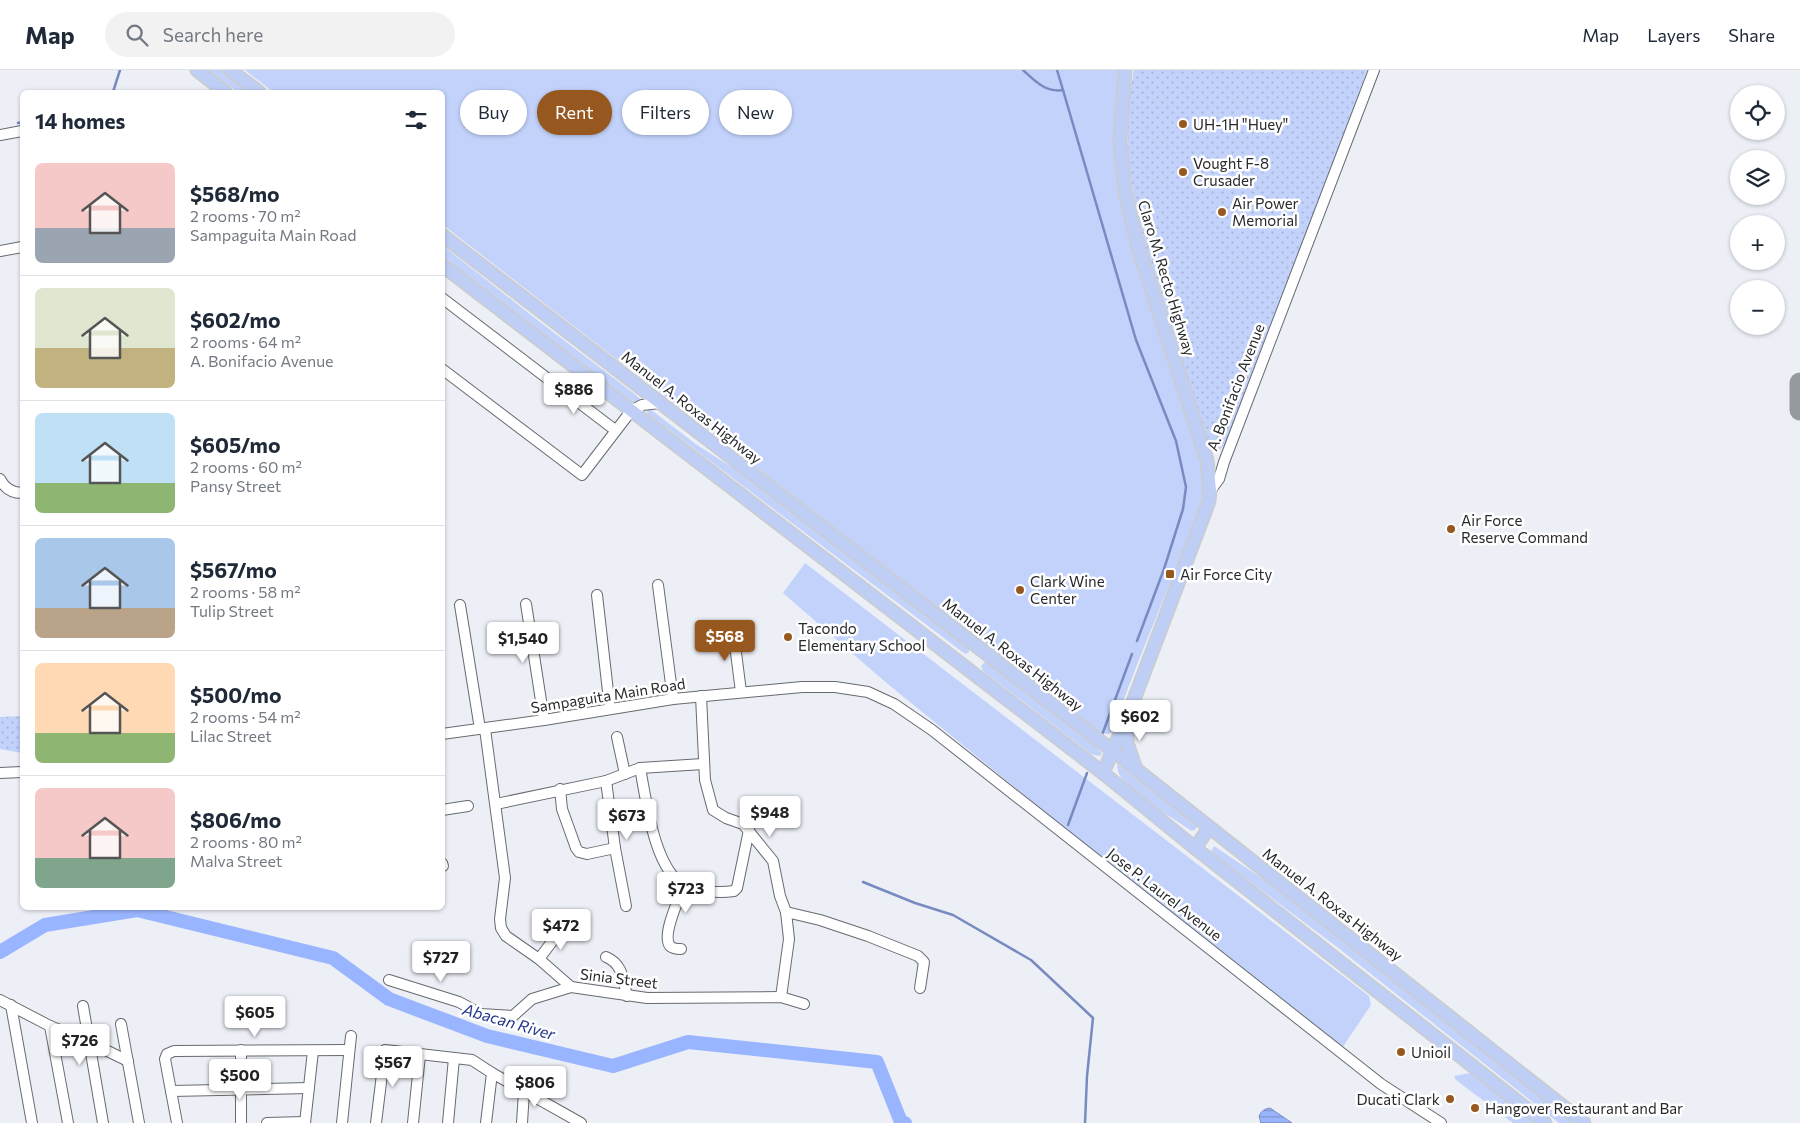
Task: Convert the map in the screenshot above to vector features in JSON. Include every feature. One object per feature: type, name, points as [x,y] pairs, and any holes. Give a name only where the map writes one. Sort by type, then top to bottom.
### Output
[{"type":"main road","points":[[197,70],[222,90]]},
{"type":"main road","points":[[230,70],[256,90]]},
{"type":"main road","name":"Claro M. Recto Highway","points":[[1126,70],[1120,140],[1122,175],[1128,210],[1149,281],[1202,441],[1209,470],[1210,491]]},
{"type":"main road","name":"Manuel A. Roxas Highway","points":[[445,237],[1113,752],[1584,1123]]},
{"type":"main road","points":[[445,267],[966,667],[1545,1123]]},
{"type":"main road","name":"A. Bonifacio Avenue","points":[[1103,774],[1128,715],[1204,515],[1210,491]]},
{"type":"main road","points":[[966,667],[978,648]]},
{"type":"main road","name":"A. Bonifacio Avenue","points":[[1128,715],[1127,744],[1136,771]]},
{"type":"main road","points":[[1194,848],[1209,828]]},
{"type":"street","name":"A. Bonifacio Avenue","points":[[1210,491],[1219,479],[1374,70]]},
{"type":"street","points":[[0,135],[20,131]]},
{"type":"street","points":[[0,250],[20,247]]},
{"type":"street","points":[[445,300],[615,430]]},
{"type":"street","points":[[445,371],[582,475],[631,410],[642,405],[660,403]]},
{"type":"street","points":[[0,480],[13,493],[20,493]]},
{"type":"street","points":[[658,585],[673,699]]},
{"type":"street","points":[[597,595],[610,709]]},
{"type":"street","points":[[526,604],[544,720]]},
{"type":"street","name":"Sinia Street","points":[[460,605],[496,804],[505,878],[500,919],[501,928],[506,936],[539,959],[571,988],[647,998],[782,997],[804,1004]]},
{"type":"street","points":[[733,629],[741,692]]},
{"type":"street","name":"Sampaguita Main Road","points":[[445,734],[673,699],[741,692],[835,687],[868,692]]},
{"type":"street","name":"Jose P. Laurel Avenue","points":[[868,692],[894,704],[932,730],[1374,1078],[1441,1123]]},
{"type":"street","points":[[701,696],[704,780],[713,810],[726,818],[743,824],[773,860],[780,896],[786,912],[789,938],[782,997]]},
{"type":"street","points":[[617,737],[625,774]]},
{"type":"street","points":[[496,804],[560,789],[606,781],[640,768],[703,764]]},
{"type":"street","points":[[640,768],[655,840],[662,859],[677,880],[684,885],[707,890],[734,891],[737,888],[749,830]]},
{"type":"street","points":[[0,773],[20,772]]},
{"type":"street","points":[[606,781],[615,848],[626,906]]},
{"type":"street","points":[[560,789],[562,809],[579,852],[587,854],[615,848]]},
{"type":"street","points":[[445,810],[468,806]]},
{"type":"street","points":[[681,949],[673,948],[669,944],[668,938],[671,917],[684,885]]},
{"type":"street","points":[[786,912],[820,920],[860,933],[918,956],[924,962],[920,988]]},
{"type":"street","points":[[539,959],[563,927]]},
{"type":"street","points":[[606,957],[619,965],[627,996]]},
{"type":"street","points":[[389,980],[459,1002],[481,1014],[502,1016],[513,1016],[532,999],[571,988]]},
{"type":"street","points":[[0,1000],[50,1026],[128,1061]]},
{"type":"street","points":[[11,1005],[32,1123]]},
{"type":"street","points":[[83,1006],[103,1123]]},
{"type":"street","points":[[121,1024],[139,1123]]},
{"type":"street","points":[[50,1026],[68,1123]]},
{"type":"street","points":[[342,1123],[351,1036]]},
{"type":"street","points":[[241,1050],[242,1123]]},
{"type":"street","points":[[178,1123],[165,1059],[167,1054],[174,1051],[349,1050]]},
{"type":"street","points":[[376,1123],[385,1050],[472,1060],[581,1123]]},
{"type":"street","points":[[266,1123],[305,1122],[313,1051]]},
{"type":"street","points":[[413,1123],[420,1055]]},
{"type":"street","points":[[448,1123],[454,1058]]},
{"type":"street","points":[[486,1123],[492,1073]]},
{"type":"street","points":[[171,1091],[309,1088]]},
{"type":"street","points":[[522,1123],[524,1091]]},
{"type":"shaded area","points":[[209,70],[222,70],[248,90],[234,90]]},
{"type":"shaded area","points":[[245,70],[1121,70],[1117,155],[1201,459],[1204,490],[1199,512],[1111,733],[1100,733],[445,227],[445,90],[270,90]]},
{"type":"shaded area","points":[[1134,70],[1367,70],[1226,443],[1219,451],[1212,449],[1208,443],[1161,310],[1138,223],[1128,159],[1128,104]]},
{"type":"shaded area","points":[[445,247],[641,400],[635,404],[632,402],[504,306],[445,258]]},
{"type":"shaded area","points":[[646,409],[650,409],[697,445],[738,471],[829,539],[969,648],[969,652],[966,654],[961,651],[648,414]]},
{"type":"shaded area","points":[[805,563],[1369,996],[1371,1005],[1342,1048],[1067,830],[883,680],[783,593]]},
{"type":"shaded area","points":[[985,662],[989,663],[1091,742],[1102,755],[1091,754],[983,671],[981,666]]},
{"type":"shaded area","points":[[20,716],[20,753],[0,749],[0,717]]},
{"type":"shaded area","points":[[1117,764],[1195,824],[1197,826],[1196,829],[1190,830],[1135,792],[1119,774]]},
{"type":"shaded area","points":[[1214,846],[1278,889],[1573,1123],[1559,1123],[1337,947],[1217,857],[1211,851]]},
{"type":"shaded area","points":[[1470,1073],[1535,1123],[1513,1123],[1456,1080],[1454,1076]]},
{"type":"water","points":[[1270,1108],[1292,1123],[1261,1123],[1260,1114]]},
{"type":"waterway","points":[[114,90],[120,70]]},
{"type":"waterway","points":[[1023,70],[1046,88],[1063,90],[1136,340],[1176,441],[1186,487],[1183,509],[1164,569],[1137,641]]},
{"type":"waterway","points":[[1057,70],[1063,90]]},
{"type":"waterway","points":[[1102,735],[1132,654]]},
{"type":"waterway","points":[[1068,825],[1087,773]]},
{"type":"waterway","points":[[863,882],[915,903],[953,915],[1031,960],[1093,1018],[1087,1076],[1085,1123]]},
{"type":"waterway","name":"Abacan River","points":[[0,952],[45,925],[137,910],[333,958],[389,999],[487,1036],[613,1066],[688,1042],[877,1062],[901,1122],[905,1123]]},
{"type":"taxiway","points":[[1800,383],[1800,410]]},
{"type":"place","name":"UH-1H \"Huey\"","points":[[1183,124]]},
{"type":"place","name":"Vought F-8 Crusader","points":[[1183,172]]},
{"type":"place","name":"Air Power Memorial","points":[[1222,212]]},
{"type":"place","name":"Air Force Reserve Command","points":[[1451,529]]},
{"type":"place","name":"Air Force City","points":[[1170,574]]},
{"type":"place","name":"Clark Wine Center","points":[[1020,590]]},
{"type":"place","name":"Tacondo Elementary School","points":[[788,637]]},
{"type":"place","name":"Unioil","points":[[1401,1052]]},
{"type":"place","name":"Ducati Clark","points":[[1450,1099]]},
{"type":"place","name":"Hangover Restaurant and Bar","points":[[1475,1108]]}]
